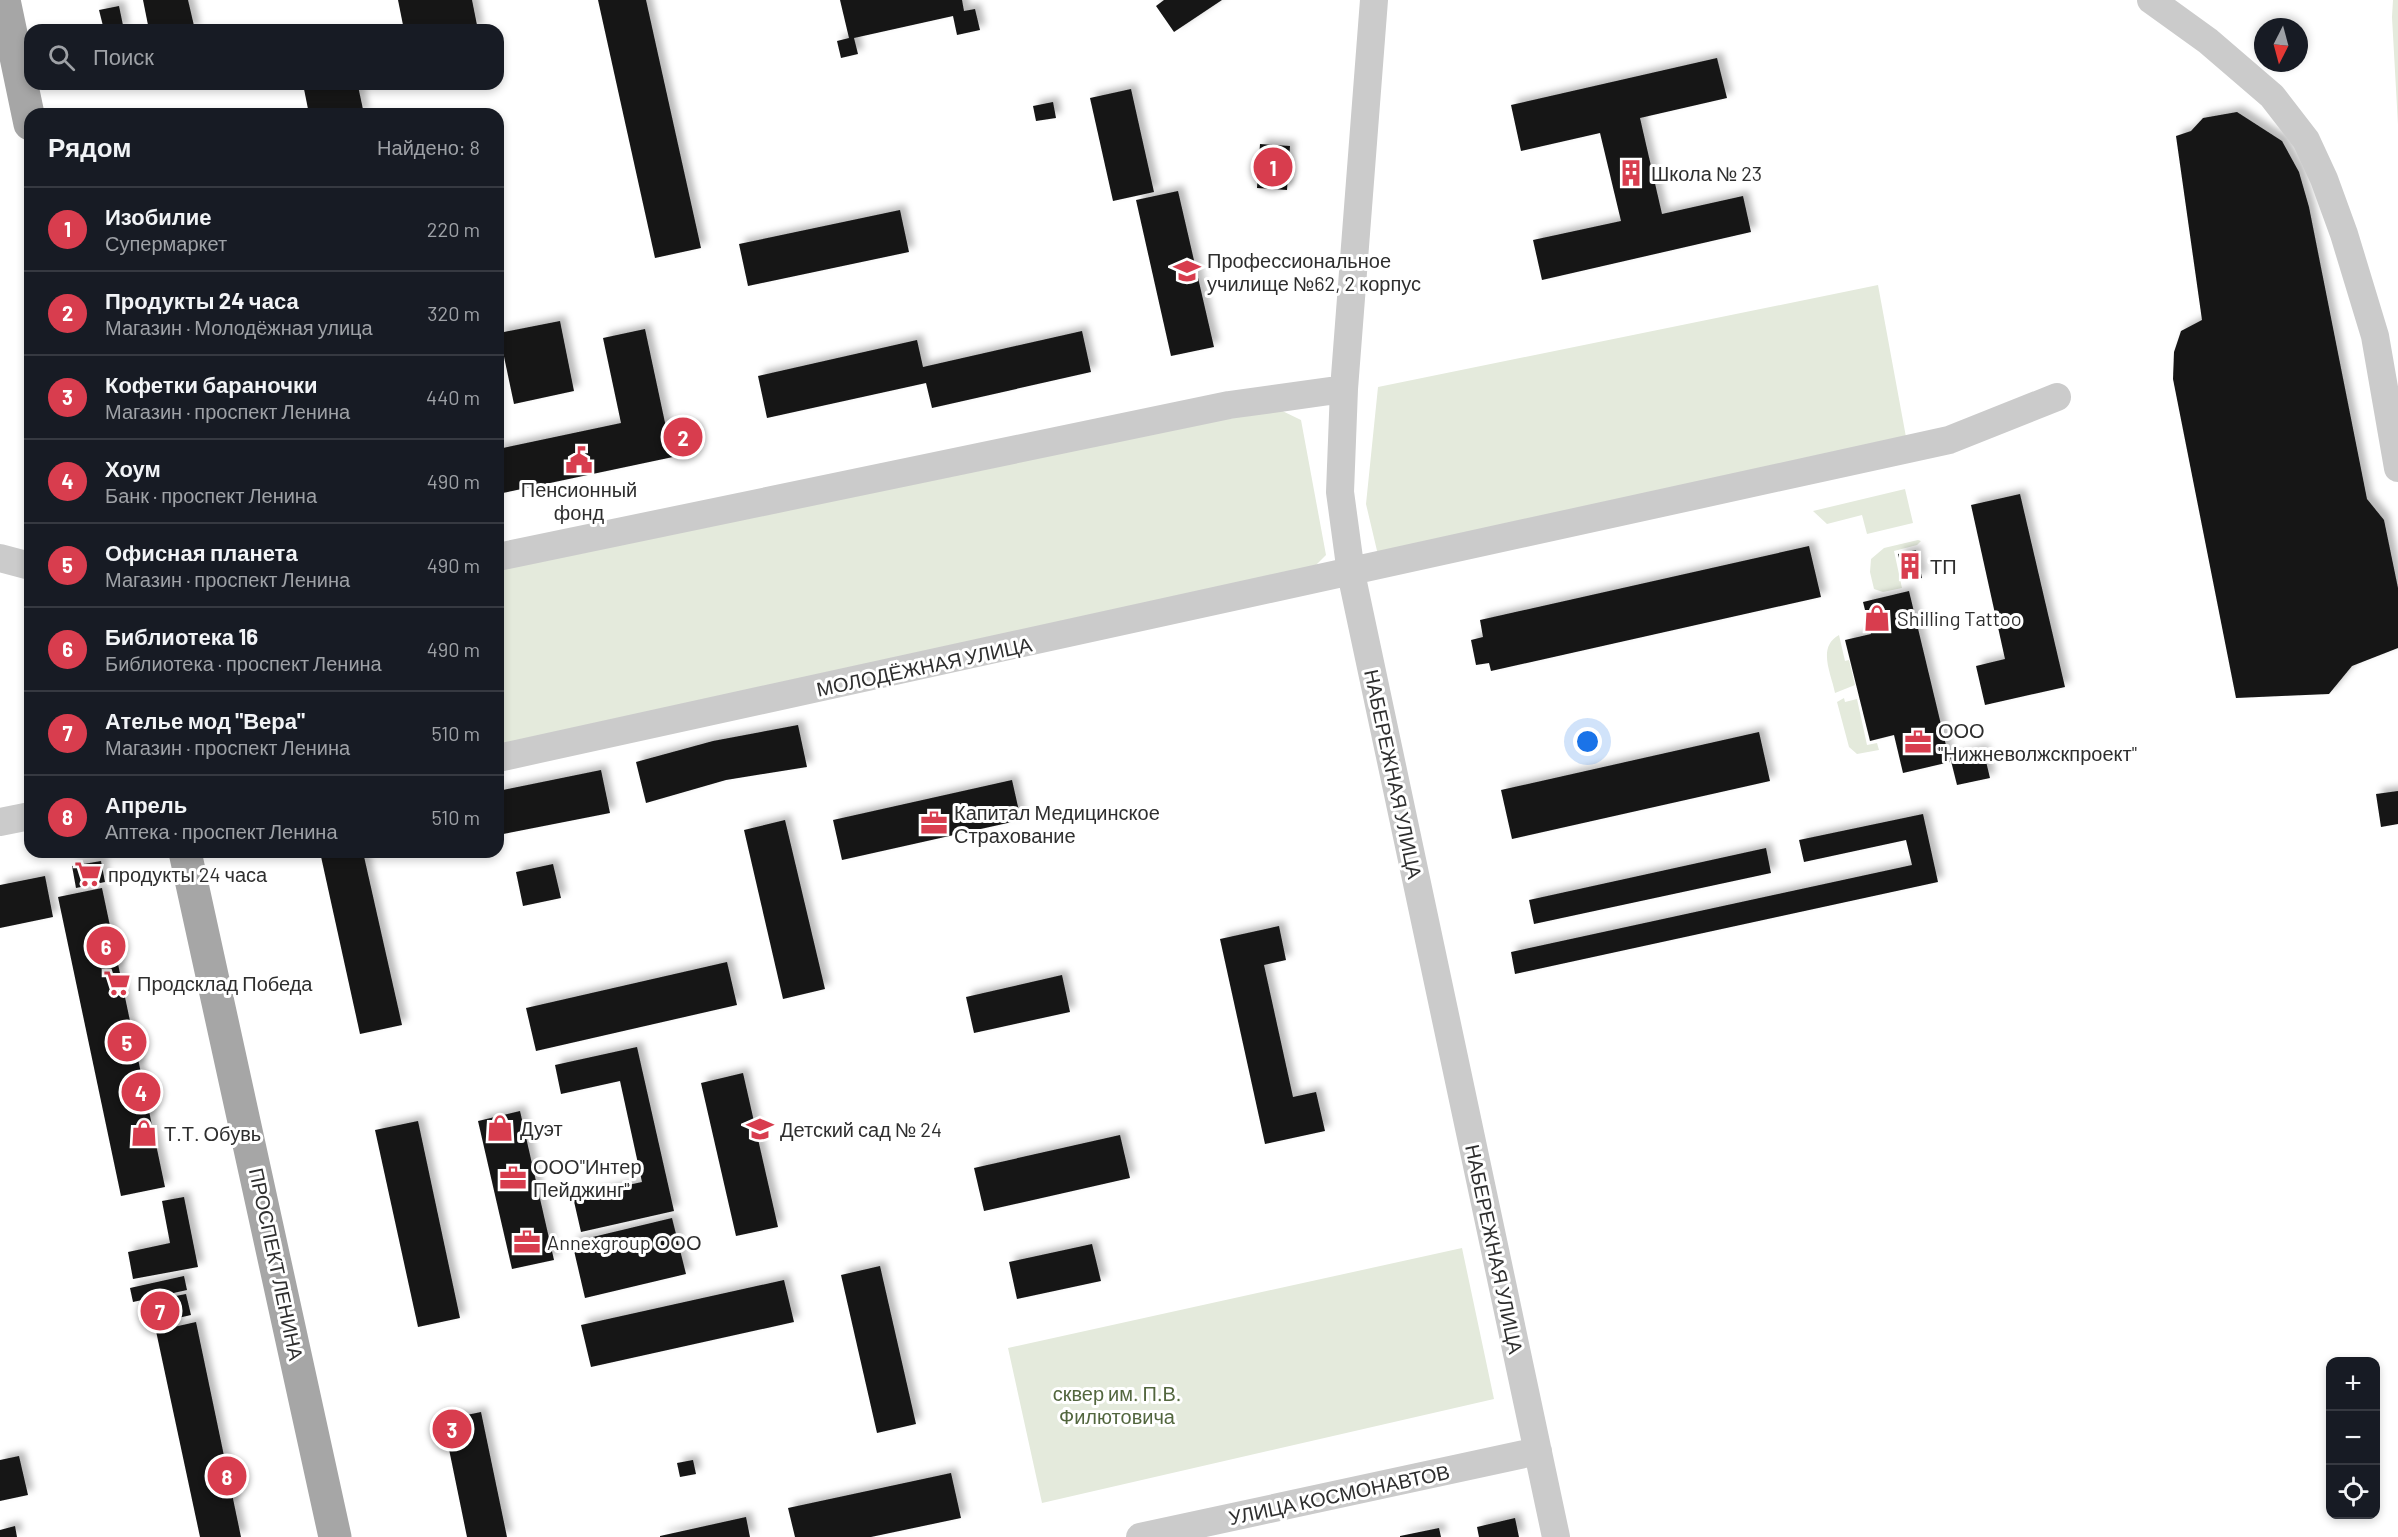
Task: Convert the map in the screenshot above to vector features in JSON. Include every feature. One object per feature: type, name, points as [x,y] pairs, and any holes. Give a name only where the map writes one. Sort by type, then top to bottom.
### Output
[{"type":"main road","points":[[4,0],[27,108]]},
{"type":"main road","name":"ПРОСПЕКТ ЛЕНИНА","points":[[186,858],[335,1537]]},
{"type":"street","name":"НАБЕРЕЖНАЯ УЛИЦА","points":[[1374,0],[1344,389],[1340,492],[1351,573],[1556,1537]]},
{"type":"street","points":[[2151,0],[2208,41],[2272,96],[2306,140],[2324,179],[2344,234],[2375,336],[2398,468]]},
{"type":"street","points":[[504,556],[1229,405],[1344,389]]},
{"type":"street","name":"МОЛОДЁЖНАЯ УЛИЦА","points":[[504,757],[1351,573],[1949,440],[2057,397]]},
{"type":"street","points":[[0,558],[24,564]]},
{"type":"street","points":[[0,822],[24,817]]},
{"type":"street","name":"УЛИЦА КОСМОНАВТОВ","points":[[1140,1537],[1538,1451]]},
{"type":"green space","points":[[2393,0],[2398,0],[2398,125],[2392,17]]},
{"type":"green space","points":[[1878,285],[1906,437],[1378,555],[1366,504],[1378,387]]},
{"type":"green space","points":[[1272,406],[1301,420],[1326,555],[1307,574],[504,753],[504,567]]},
{"type":"green space","points":[[1905,489],[1913,523],[1867,534],[1862,515],[1827,524],[1813,511]]},
{"type":"green space","points":[[1921,541],[1917,545],[1894,551],[1902,588],[1883,592],[1874,589],[1870,572],[1871,559],[1884,548]]},
{"type":"green space","points":[[1839,635],[1845,661],[1849,660],[1855,685],[1835,693],[1827,653],[1832,640]]},
{"type":"green space","points":[[1844,698],[1845,702],[1857,699],[1867,745],[1877,743],[1879,750],[1857,754],[1849,747],[1837,702]]},
{"type":"green space","name":"сквер им. П.В. Филютовича","points":[[1462,1248],[1494,1399],[1042,1503],[1008,1348]]},
{"type":"building","points":[[143,0],[188,0],[194,24],[148,24]]},
{"type":"building","points":[[398,0],[472,0],[477,24],[403,24]]},
{"type":"building","points":[[598,0],[646,0],[701,248],[655,258]]},
{"type":"building","points":[[840,0],[962,0],[964,11],[975,9],[980,30],[957,35],[953,16],[854,38],[858,54],[841,58],[837,41],[849,38]]},
{"type":"building","points":[[1164,0],[1222,0],[1174,32],[1156,6]]},
{"type":"building","points":[[119,6],[123,24],[102,24],[99,10]]},
{"type":"building","name":"Школа № 23","points":[[1717,58],[1727,98],[1640,118],[1662,214],[1743,196],[1751,232],[1542,280],[1533,240],[1621,221],[1600,133],[1521,151],[1511,105]]},
{"type":"building","points":[[1131,89],[1154,192],[1113,201],[1090,98]]},
{"type":"building","points":[[304,90],[359,90],[363,108],[308,108]]},
{"type":"building","points":[[1053,102],[1056,118],[1036,121],[1033,106]]},
{"type":"building","points":[[2237,112],[2282,141],[2299,172],[2309,207],[2367,499],[2384,520],[2398,588],[2398,648],[2352,666],[2329,694],[2236,698],[2173,379],[2174,352],[2181,331],[2202,320],[2176,136],[2191,131],[2203,118]]},
{"type":"building","points":[[1260,144],[1290,146],[1287,190],[1257,188]]},
{"type":"building","points":[[1178,191],[1214,347],[1171,356],[1136,200]]},
{"type":"building","points":[[900,210],[909,252],[748,286],[739,244]]},
{"type":"building","points":[[560,321],[574,391],[514,404],[504,357],[504,332]]},
{"type":"building","points":[[645,329],[667,432],[695,427],[697,443],[670,447],[673,457],[504,493],[504,448],[621,423],[603,338]]},
{"type":"building","points":[[1082,331],[1091,372],[932,408],[926,383],[767,418],[758,376],[917,340],[923,367]]},
{"type":"building","points":[[2020,494],[2065,687],[1985,705],[1976,666],[2005,659],[1971,505]]},
{"type":"building","points":[[1809,546],[1821,597],[1491,671],[1489,663],[1476,665],[1471,640],[1483,637],[1480,620]]},
{"type":"building","name":"ТП","points":[[1916,550],[1922,578],[1905,581],[1898,554]]},
{"type":"building","points":[[1909,591],[1950,762],[1903,773],[1894,735],[1870,741],[1845,640],[1871,634],[1863,602]]},
{"type":"building","points":[[798,725],[807,767],[726,780],[646,803],[636,762],[713,741]]},
{"type":"building","points":[[1759,732],[1770,781],[1512,839],[1501,790]]},
{"type":"building","points":[[1983,749],[1990,778],[1957,785],[1950,757]]},
{"type":"building","points":[[601,770],[610,813],[504,834],[504,790]]},
{"type":"building","points":[[1012,780],[1021,820],[842,860],[833,820]]},
{"type":"building","points":[[2398,791],[2398,824],[2381,827],[2376,794]]},
{"type":"building","points":[[1923,814],[1938,882],[1515,974],[1511,952],[1912,865],[1906,840],[1804,862],[1799,840]]},
{"type":"building","points":[[785,820],[825,989],[783,999],[744,830]]},
{"type":"building","points":[[1766,848],[1771,873],[1534,924],[1529,900]]},
{"type":"building","points":[[321,858],[364,858],[402,1025],[360,1034]]},
{"type":"building","name":"продукты 24 часа","points":[[101,861],[105,882],[76,888],[72,866]]},
{"type":"building","points":[[553,864],[561,898],[523,906],[516,872]]},
{"type":"building","points":[[45,876],[53,917],[0,928],[0,885]]},
{"type":"building","points":[[102,888],[165,1187],[121,1196],[58,897]]},
{"type":"building","points":[[1279,926],[1286,960],[1264,965],[1293,1097],[1316,1092],[1325,1131],[1265,1144],[1220,939]]},
{"type":"building","points":[[727,962],[737,1005],[536,1051],[526,1008]]},
{"type":"building","points":[[1062,975],[1070,1012],[974,1033],[966,997]]},
{"type":"building","points":[[637,1047],[674,1211],[581,1232],[573,1197],[642,1182],[620,1081],[561,1094],[555,1065]]},
{"type":"building","points":[[743,1073],[778,1227],[736,1236],[701,1083]]},
{"type":"building","points":[[520,1111],[554,1260],[512,1269],[478,1121]]},
{"type":"building","points":[[418,1121],[460,1318],[418,1327],[375,1130]]},
{"type":"building","points":[[1120,1135],[1130,1178],[984,1211],[974,1168]]},
{"type":"building","points":[[184,1197],[198,1267],[133,1279],[128,1252],[170,1243],[162,1201]]},
{"type":"building","points":[[672,1218],[686,1274],[585,1298],[572,1242]]},
{"type":"building","points":[[1092,1244],[1101,1281],[1017,1299],[1009,1262]]},
{"type":"building","points":[[880,1266],[916,1424],[877,1433],[841,1275]]},
{"type":"building","points":[[184,1276],[187,1290],[133,1302],[130,1288]]},
{"type":"building","points":[[784,1280],[794,1322],[591,1367],[581,1325]]},
{"type":"building","points":[[186,1294],[191,1315],[165,1321],[160,1299]]},
{"type":"building","points":[[196,1322],[241,1537],[200,1537],[156,1331]]},
{"type":"building","points":[[481,1412],[507,1537],[467,1537],[443,1420]]},
{"type":"building","points":[[19,1456],[28,1495],[0,1501],[0,1460]]},
{"type":"building","points":[[693,1460],[696,1474],[680,1477],[677,1463]]},
{"type":"building","points":[[951,1473],[961,1518],[871,1537],[795,1537],[788,1508]]},
{"type":"building","points":[[746,1517],[750,1537],[660,1537],[660,1536]]},
{"type":"building","points":[[1515,1518],[1519,1537],[1479,1537],[1477,1527]]},
{"type":"building","points":[[15,1526],[17,1537],[0,1537],[0,1530]]},
{"type":"building","points":[[1439,1528],[1441,1537],[1400,1537],[1400,1536]]},
{"type":"place","name":"Изобилие","points":[[1273,167]]},
{"type":"place","name":"Школа № 23","points":[[1631,173]]},
{"type":"place","name":"Профессиональное училище №62, 2 корпус","points":[[1187,271]]},
{"type":"place","name":"Продукты 24 часа","points":[[683,437]]},
{"type":"place","name":"Пенсионный фонд","points":[[579,460]]},
{"type":"place","name":"ТП","points":[[1910,566]]},
{"type":"place","name":"Shilling Tattoo","points":[[1877,618]]},
{"type":"place","name":"ООО \"Нижневолжскпроект\"","points":[[1918,742]]},
{"type":"place","name":"Капитал Медицинское Страхование","points":[[934,823]]},
{"type":"place","name":"продукты 24 часа","points":[[88,874]]},
{"type":"place","name":"Библиотека 16","points":[[106,946]]},
{"type":"place","name":"Продсклад Победа","points":[[117,983]]},
{"type":"place","name":"Офисная планета","points":[[127,1042]]},
{"type":"place","name":"Хоум","points":[[141,1092]]},
{"type":"place","name":"Дуэт","points":[[500,1128]]},
{"type":"place","name":"Детский сад № 24","points":[[760,1129]]},
{"type":"place","name":"Т.Т. Обувь","points":[[144,1133]]},
{"type":"place","name":"ООО\"Интер Пейджинг\"","points":[[513,1178]]},
{"type":"place","name":"Annexgroup ООО","points":[[527,1242]]},
{"type":"place","name":"Ателье мод \"Вера\"","points":[[160,1311]]},
{"type":"place","name":"Кофетки бараночки","points":[[452,1429]]},
{"type":"place","name":"Апрель","points":[[227,1476]]}]
